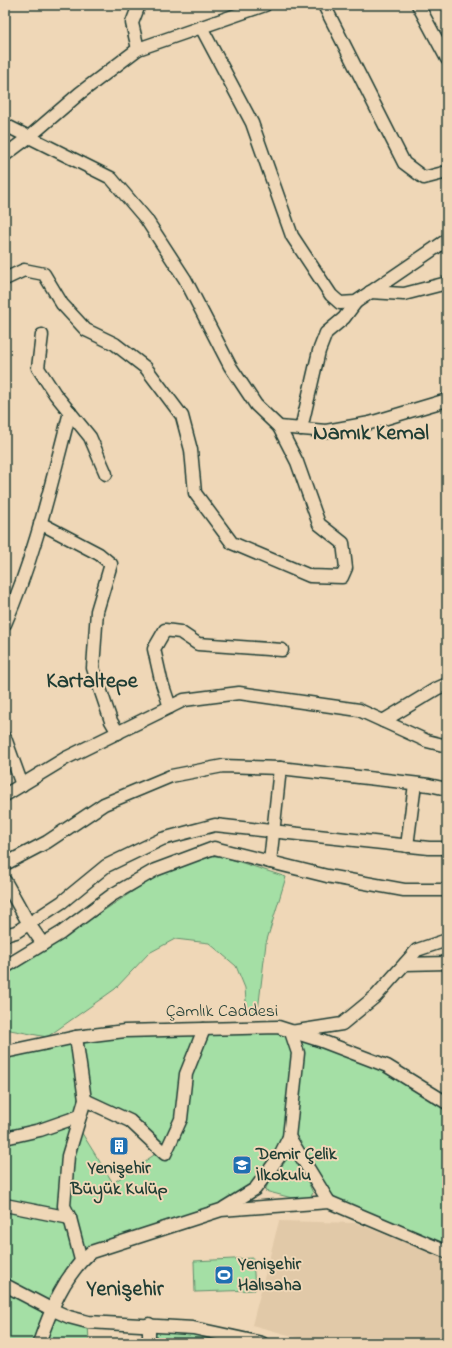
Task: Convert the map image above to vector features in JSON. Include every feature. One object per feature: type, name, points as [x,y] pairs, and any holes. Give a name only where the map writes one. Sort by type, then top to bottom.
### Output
[{"type":"street","points":[[138,49],[132,23],[139,5]]},
{"type":"street","points":[[5,155],[29,137],[80,93],[138,49],[265,5]]},
{"type":"street","points":[[324,5],[404,163],[424,178],[447,172]]},
{"type":"street","points":[[418,5],[447,60]]},
{"type":"street","points":[[201,27],[252,123],[292,236],[331,295],[340,303],[356,302]]},
{"type":"street","points":[[5,125],[111,178],[146,219],[185,280],[230,366],[256,405],[279,427],[296,462],[319,524],[343,544],[346,568],[342,577],[310,576],[232,543],[195,494],[191,450],[182,416],[146,368],[115,344],[86,330],[62,304],[44,274],[24,270],[5,279]]},
{"type":"street","points":[[301,429],[319,351],[326,333],[344,318],[356,302],[447,240]]},
{"type":"street","points":[[370,292],[404,294],[447,283]]},
{"type":"street","points":[[42,335],[38,368],[90,437],[106,474]]},
{"type":"street","points":[[279,427],[326,431],[370,422],[447,400]]},
{"type":"street","points":[[5,624],[19,591],[40,523],[70,412]]},
{"type":"street","points":[[40,523],[99,554],[111,564],[97,611],[93,668],[111,721],[118,733]]},
{"type":"street","points":[[170,707],[161,680],[154,649],[165,630],[180,632],[198,644],[282,650]]},
{"type":"street","points":[[383,721],[447,684]]},
{"type":"street","points":[[5,795],[66,758],[184,700],[239,693],[359,710],[426,741],[447,746]]},
{"type":"street","points":[[5,738],[22,785]]},
{"type":"street","points":[[5,864],[47,842],[104,804],[171,776],[223,766],[280,768],[447,789]]},
{"type":"street","points":[[270,862],[272,830],[280,768]]},
{"type":"street","points":[[407,846],[415,784]]},
{"type":"street","points":[[5,935],[16,932],[62,902],[106,866],[162,839],[215,825],[272,830],[407,846],[447,848]]},
{"type":"street","points":[[5,967],[61,933],[112,895],[155,870],[214,848],[327,876],[404,890],[447,890]]},
{"type":"street","points":[[5,881],[29,924],[43,944]]},
{"type":"street","points":[[221,1210],[255,1189],[279,1156],[289,1137],[298,1053],[292,1032],[342,1024],[376,996],[417,950],[447,940]]},
{"type":"street","points":[[405,964],[447,963]]},
{"type":"street","name":"Çamlık Caddesi","points":[[5,1052],[125,1030],[278,1028],[387,1066],[447,1103]]},
{"type":"street","points":[[85,1100],[130,1121],[165,1154],[181,1119],[186,1074],[204,1029]]},
{"type":"street","points":[[76,1038],[85,1100],[68,1156],[64,1206],[70,1218],[81,1260]]},
{"type":"street","points":[[5,1138],[40,1130],[80,1116]]},
{"type":"street","points":[[289,1137],[330,1202]]},
{"type":"street","points":[[39,1343],[51,1309],[63,1286],[81,1260],[91,1252],[221,1210],[330,1202],[447,1252]]},
{"type":"street","points":[[5,1205],[70,1218]]},
{"type":"street","points":[[5,1285],[51,1309],[69,1317],[88,1322],[149,1324],[193,1328],[262,1343]]},
{"type":"street","points":[[148,1343],[149,1324]]},
{"type":"shaded area","points":[[279,1221],[356,1223],[447,1259],[447,1343],[318,1343],[252,1325]]},
{"type":"green space","points":[[202,856],[221,856],[286,877],[266,943],[258,1011],[247,1014],[245,988],[236,966],[209,943],[175,939],[149,953],[115,989],[47,1037],[5,1029],[5,976],[156,876]]},
{"type":"green space","points":[[278,1027],[387,1066],[447,1103],[447,1253],[329,1202],[289,1137],[255,1189],[221,1210],[91,1252],[51,1309],[88,1322],[89,1343],[5,1343],[5,1052],[76,1037]],"holes":[[[85,1100],[130,1121],[165,1153],[154,1155],[113,1183],[80,1130]]]},
{"type":"green space","points":[[289,1157],[297,1158],[313,1193],[309,1199],[296,1199],[265,1191],[268,1183]]},
{"type":"green space","name":"Yenişehir Halısaha","points":[[253,1258],[255,1290],[195,1292],[194,1261]]},
{"type":"green space","points":[[149,1324],[262,1343],[149,1343]]},
{"type":"place","name":"Yenişehir Büyük Kulüp","points":[[119,1146]]},
{"type":"place","name":"Demir Çelik İlkokulu","points":[[242,1165]]},
{"type":"place","name":"Yenişehir Halısaha","points":[[224,1275]]},
{"type":"district","name":"Namık Kemal","points":[[371,434]]},
{"type":"district","name":"Kartaltepe","points":[[92,682]]},
{"type":"district","name":"Yenişehir","points":[[125,1290]]}]
